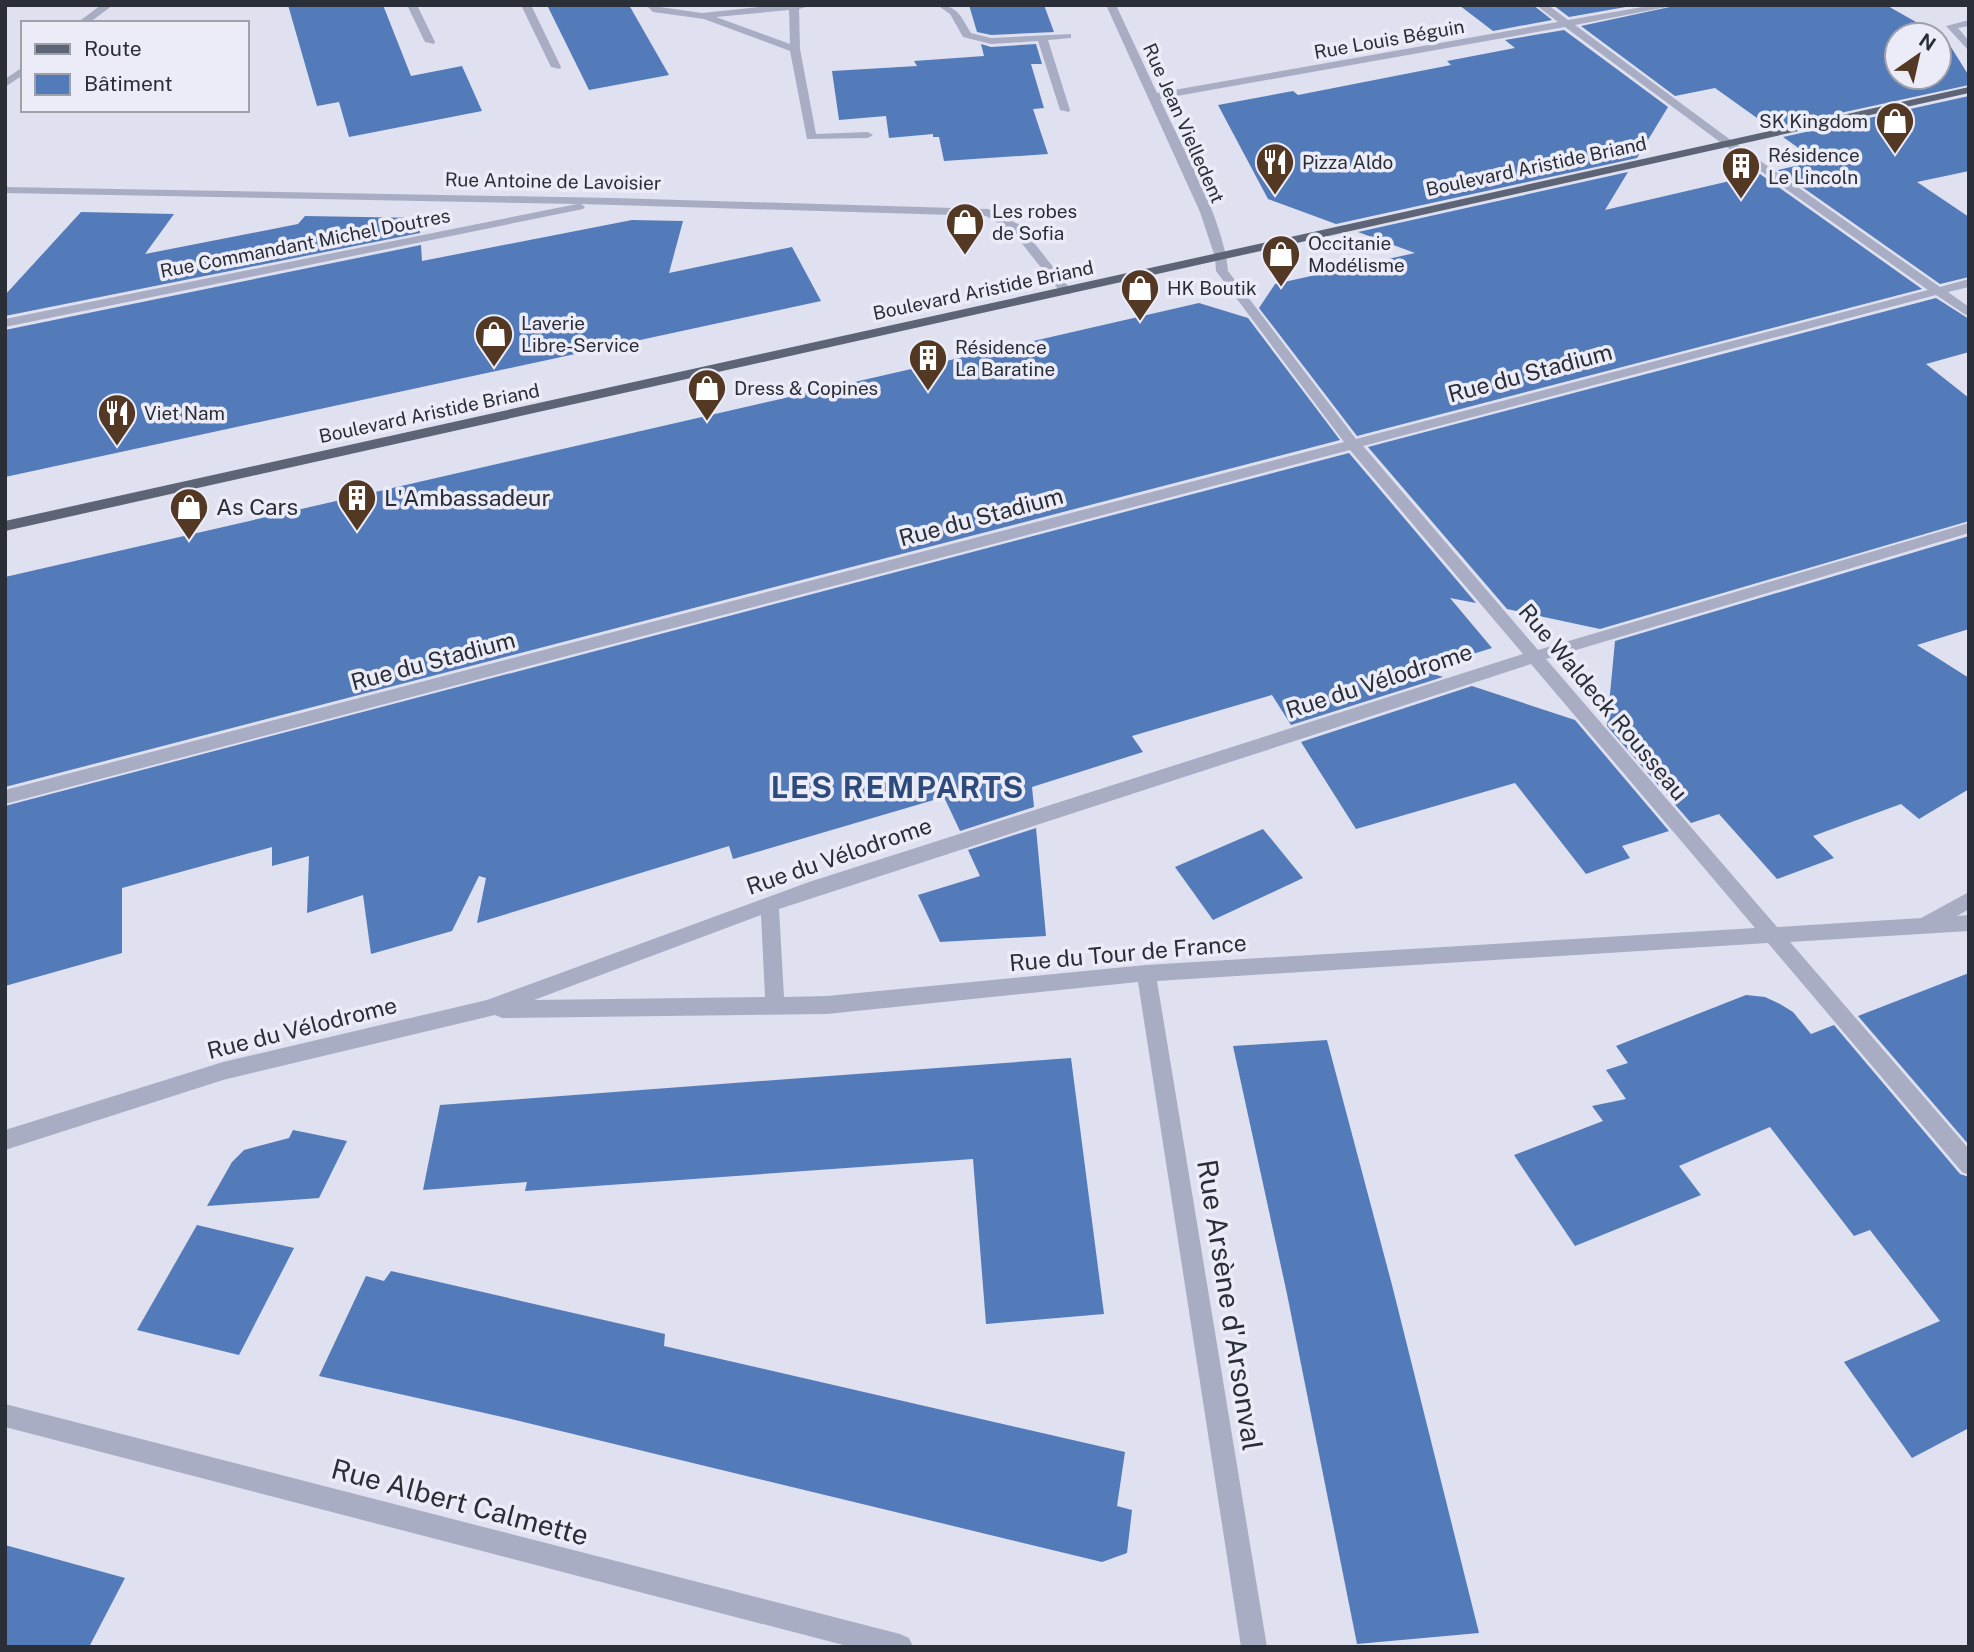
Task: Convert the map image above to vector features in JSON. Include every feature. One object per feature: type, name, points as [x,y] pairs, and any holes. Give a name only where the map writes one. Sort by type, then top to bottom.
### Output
[{"type":"main road","name":"Boulevard Aristide Briand","points":[[5,526],[1969,90]]},
{"type":"street","points":[[85,21],[108,5]]},
{"type":"street","points":[[412,5],[430,43]]},
{"type":"street","points":[[526,5],[556,67]]},
{"type":"street","points":[[651,5],[656,10],[702,16],[795,48]]},
{"type":"street","points":[[702,16],[808,5]]},
{"type":"street","points":[[942,5],[954,12],[967,35],[991,41],[1067,36]]},
{"type":"street","name":"Rue Jean Vielledent","points":[[1111,5],[1206,212],[1221,257]]},
{"type":"street","points":[[1541,5],[1728,143],[1969,313]]},
{"type":"street","name":"Rue Louis Béguin","points":[[1154,97],[1672,5]]},
{"type":"street","points":[[794,7],[795,48],[811,136],[868,135]]},
{"type":"street","points":[[1969,23],[1951,26],[1969,48]]},
{"type":"street","points":[[1042,38],[1065,110]]},
{"type":"street","points":[[5,84],[21,72]]},
{"type":"street","name":"Rue Antoine de Lavoisier","points":[[5,190],[613,201],[988,213],[1016,228],[1066,291]]},
{"type":"street","name":"Rue Commandant Michel Doutres","points":[[5,323],[613,201]]},
{"type":"street","name":"Rue Waldeck Rousseau","points":[[1221,257],[1224,277],[1352,443],[1969,1166]]},
{"type":"street","name":"Rue du Stadium","points":[[5,797],[1969,283]]},
{"type":"street","name":"Rue du Vélodrome","points":[[5,1140],[223,1071],[487,1009],[770,904],[1536,656],[1969,528]]},
{"type":"street","points":[[1924,926],[1969,900]]},
{"type":"street","points":[[770,904],[775,1006]]},
{"type":"street","points":[[1924,926],[1969,923]]},
{"type":"street","name":"Rue du Tour de France","points":[[487,1009],[827,1005],[1146,973],[1924,926]]},
{"type":"street","name":"Rue Arsène d'Arsonval","points":[[1146,973],[1254,1647]]},
{"type":"street","name":"Rue Albert Calmette","points":[[5,1415],[900,1647]]},
{"type":"building","points":[[288,5],[383,5],[411,76],[462,66],[482,111],[349,137],[339,102],[317,106]]},
{"type":"building","points":[[547,5],[629,5],[669,75],[589,90]]},
{"type":"building","points":[[969,5],[1044,5],[1054,32],[991,35],[977,32]]},
{"type":"building","points":[[1459,5],[1533,5],[1552,20],[1493,31]]},
{"type":"building","points":[[1553,5],[1637,5],[1569,17]]},
{"type":"building","points":[[1679,5],[1886,5],[1914,21],[1883,21],[1883,91],[1941,91],[1771,128],[1715,88],[1675,96],[1581,26]]},
{"type":"building","points":[[1564,30],[1668,107],[1637,158],[1336,224],[1268,199],[1218,105],[1293,91],[1298,95],[1451,65],[1447,61],[1515,48],[1505,40]]},
{"type":"building","points":[[981,44],[991,47],[1036,44],[1042,64],[1031,64],[1044,108],[1033,109],[1048,154],[944,161],[939,137],[933,137],[933,134],[889,138],[886,116],[839,120],[832,71],[917,66],[914,61],[984,56]]},
{"type":"building","points":[[1953,50],[1969,76],[1969,85],[1953,88]]},
{"type":"building","points":[[1969,96],[1969,171],[1917,182],[1969,217],[1969,277],[1940,284],[1778,170],[1817,161],[1783,137]]},
{"type":"building","points":[[1628,172],[1605,210],[1760,174],[1922,289],[1357,436],[1259,308],[1275,284],[1415,253],[1358,232]]},
{"type":"building","points":[[81,212],[174,214],[145,254],[298,224],[305,216],[420,218],[420,233],[5,316],[5,295]]},
{"type":"building","points":[[632,220],[683,221],[669,273],[792,247],[821,301],[5,477],[5,330],[421,245],[422,261]]},
{"type":"building","points":[[1936,298],[1969,319],[1969,352],[1926,364],[1969,398],[1969,521],[1600,629],[1507,609],[1368,447]]},
{"type":"building","points":[[1199,303],[1248,318],[1340,440],[5,787],[5,577]]},
{"type":"building","points":[[1349,453],[1476,603],[1450,598],[1492,648],[1421,670],[1443,677],[1291,725],[1272,695],[1132,736],[1143,752],[1032,787],[1034,807],[960,831],[944,797],[733,859],[729,846],[477,923],[486,878],[479,876],[452,931],[371,954],[363,895],[307,913],[309,856],[272,866],[272,847],[122,888],[122,953],[5,986],[5,806]]},
{"type":"building","points":[[1969,536],[1969,629],[1917,645],[1969,678],[1969,789],[1919,819],[1901,804],[1813,836],[1834,858],[1777,879],[1719,814],[1691,823],[1607,726],[1615,641]]},
{"type":"building","points":[[1472,686],[1575,720],[1669,831],[1622,846],[1630,858],[1586,874],[1515,783],[1356,829],[1301,742]]},
{"type":"building","points":[[1036,828],[1046,936],[940,942],[918,895],[980,876],[968,850]]},
{"type":"building","points":[[1263,829],[1303,878],[1213,920],[1175,867]]},
{"type":"building","points":[[1969,973],[1969,1145],[1858,1016]]},
{"type":"building","points":[[1746,995],[1765,997],[1780,1004],[1793,1012],[1811,1034],[1834,1025],[1960,1174],[1969,1177],[1969,1428],[1912,1458],[1844,1362],[1940,1321],[1870,1230],[1854,1236],[1770,1127],[1679,1166],[1701,1195],[1575,1246],[1514,1155],[1603,1121],[1592,1106],[1626,1099],[1606,1070],[1628,1063],[1616,1046]]},
{"type":"building","points":[[1327,1040],[1392,1285],[1479,1633],[1357,1644],[1287,1294],[1233,1046]]},
{"type":"building","points":[[1071,1058],[1104,1314],[986,1324],[973,1159],[525,1191],[527,1182],[423,1190],[440,1105]]},
{"type":"building","points":[[293,1130],[347,1141],[319,1198],[207,1206],[232,1162],[244,1150],[289,1138]]},
{"type":"building","points":[[197,1225],[294,1248],[239,1355],[137,1330]]},
{"type":"building","points":[[391,1271],[665,1334],[664,1346],[1125,1452],[1117,1506],[1132,1510],[1127,1553],[1102,1562],[507,1418],[319,1376],[366,1276],[384,1281]]},
{"type":"building","points":[[5,1545],[125,1578],[89,1647],[5,1647]]},
{"type":"place","name":"SK Kingdom","points":[[1895,155]]},
{"type":"place","name":"Pizza Aldo","points":[[1275,196]]},
{"type":"place","name":"Résidence Le Lincoln","points":[[1741,200]]},
{"type":"place","name":"Les robes de Sofia","points":[[965,256]]},
{"type":"place","name":"Occitanie Modélisme","points":[[1281,288]]},
{"type":"place","name":"HK Boutik","points":[[1140,322]]},
{"type":"place","name":"Laverie Libre-Service","points":[[494,368]]},
{"type":"place","name":"Résidence La Baratine","points":[[928,392]]},
{"type":"place","name":"Dress & Copines","points":[[707,422]]},
{"type":"place","name":"Viet Nam","points":[[117,447]]},
{"type":"place","name":"L'Ambassadeur","points":[[357,532]]},
{"type":"place","name":"As Cars","points":[[189,541]]},
{"type":"district","name":"LES REMPARTS","points":[[898,788]]}]
